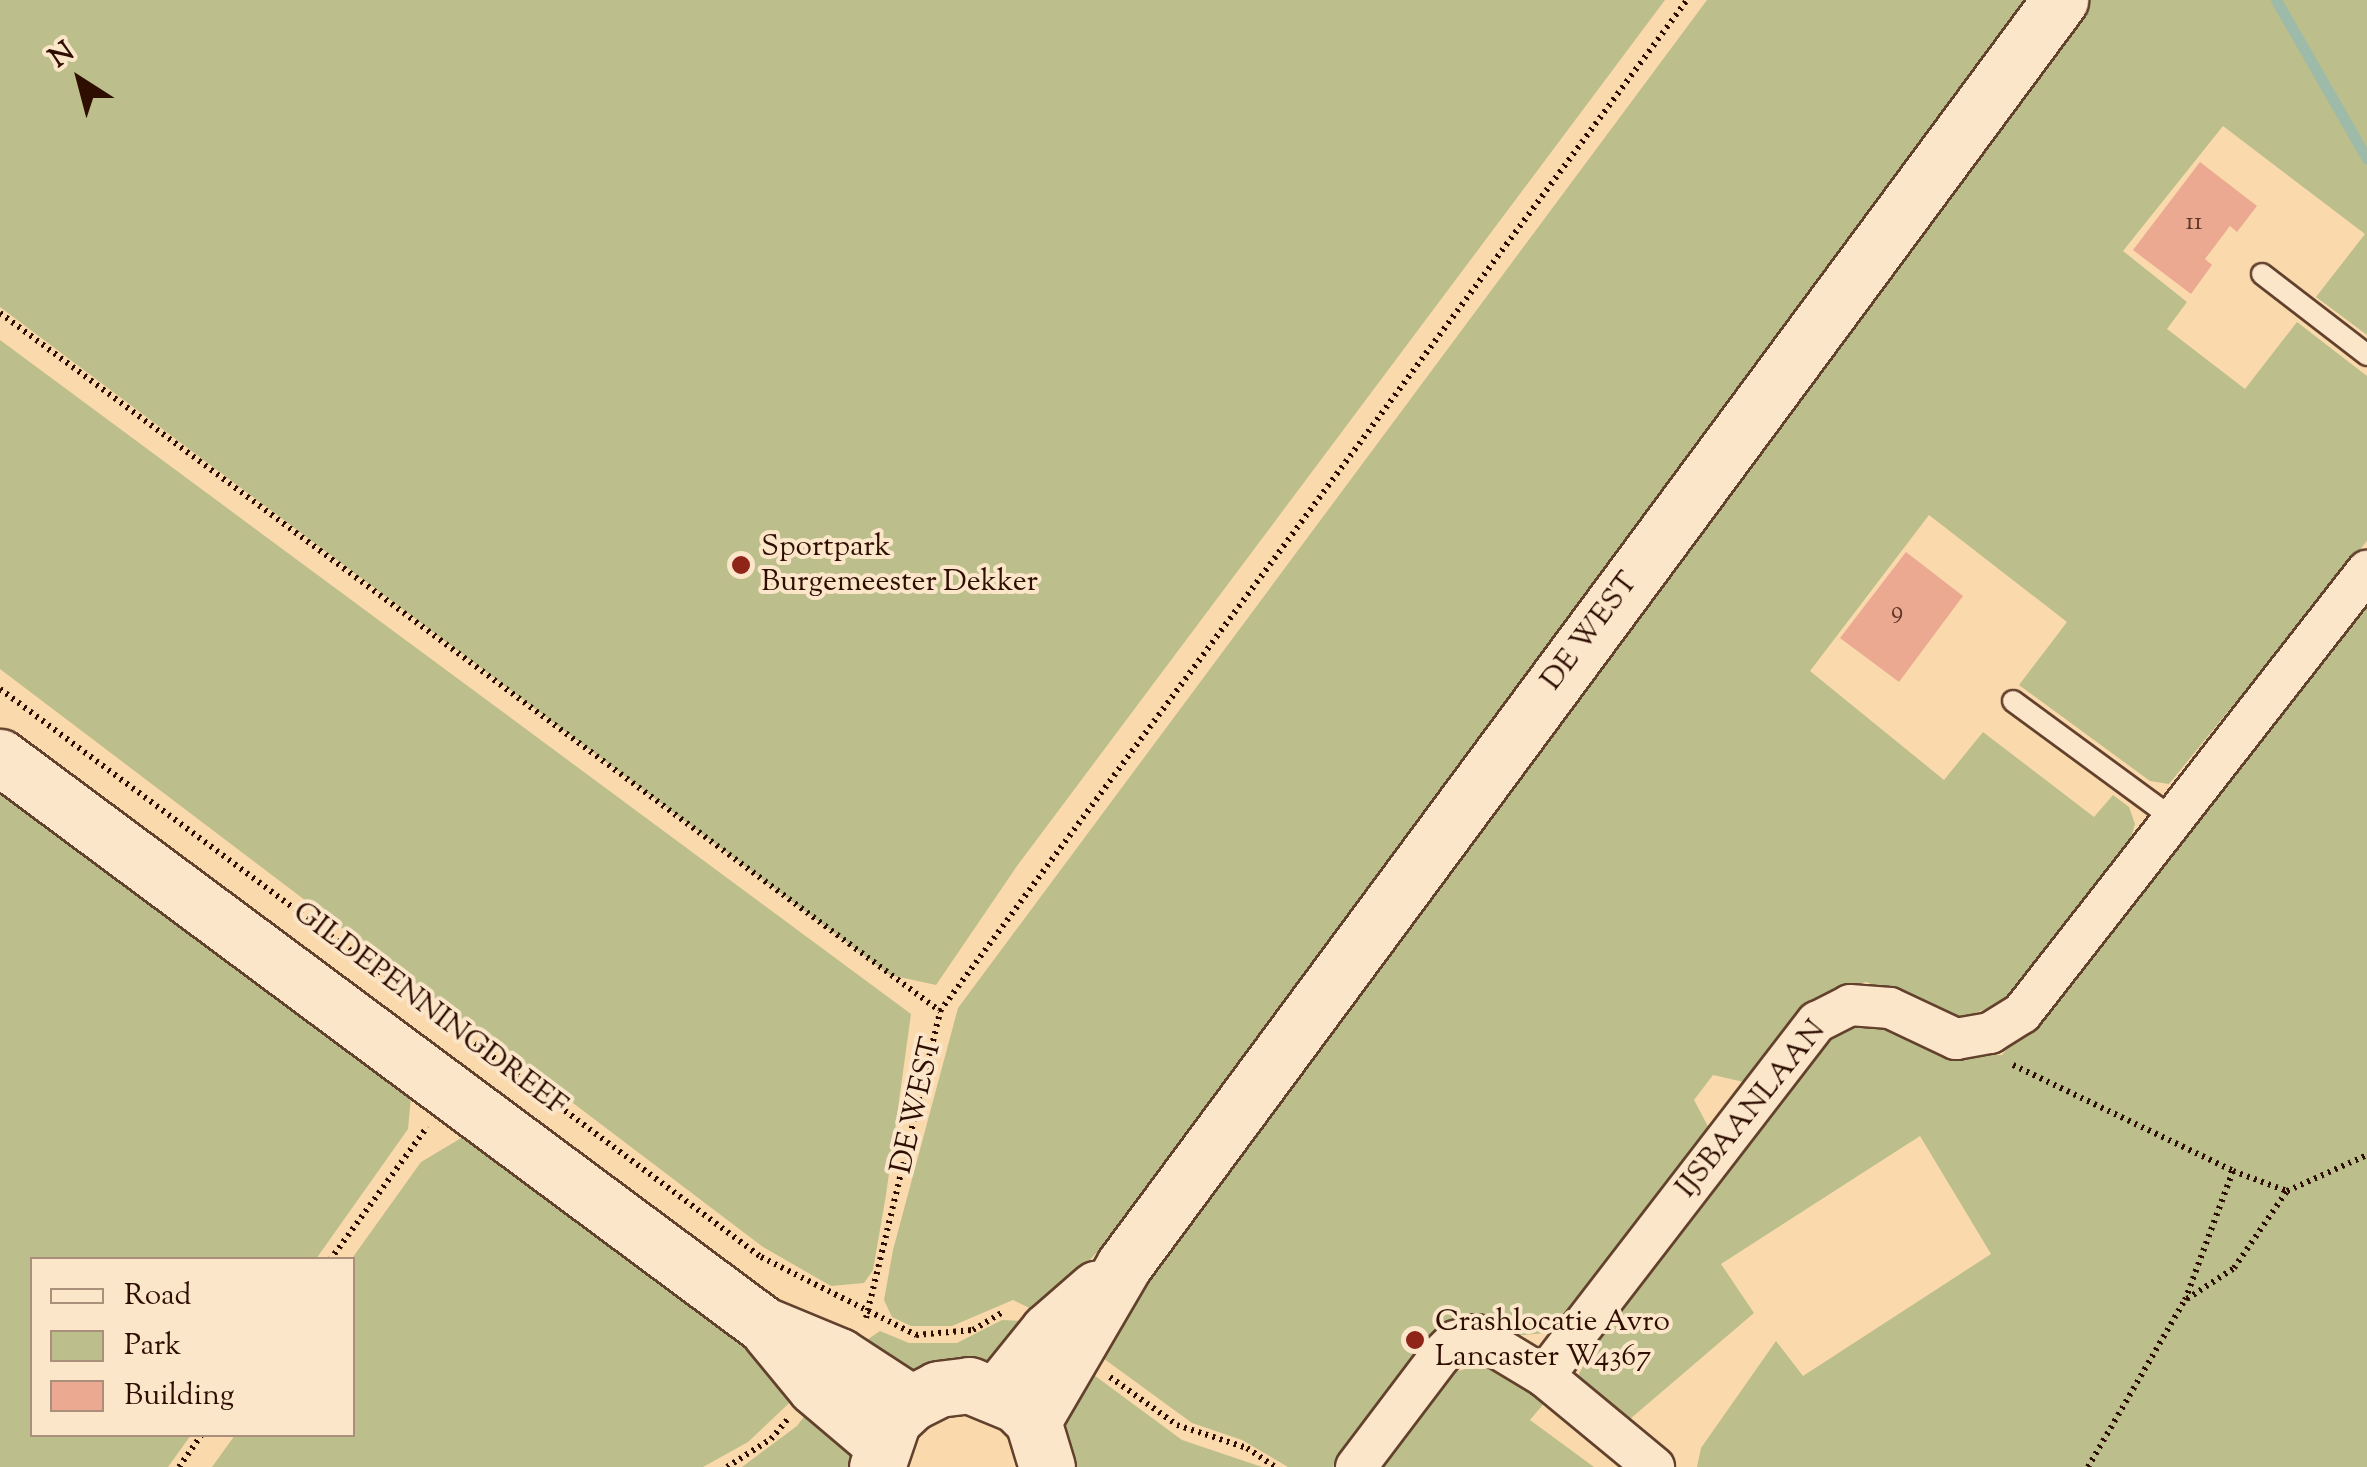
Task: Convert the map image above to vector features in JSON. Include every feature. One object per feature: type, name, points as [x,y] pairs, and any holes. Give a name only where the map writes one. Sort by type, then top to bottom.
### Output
[{"type":"main road","name":"DE WEST","points":[[1026,1427],[1124,1265],[2060,0]]},
{"type":"main road","name":"GILDEPENNINGDREEF","points":[[0,757],[764,1325],[815,1387],[890,1438]]},
{"type":"main road","points":[[890,1438],[938,1389],[969,1386],[1026,1427]]},
{"type":"street","points":[[1990,1033],[2022,1013],[2367,572]]},
{"type":"street","name":"IJSBAANLAAN","points":[[1544,1376],[1817,1022],[1850,1004],[1890,1008],[1956,1039],[1990,1033]]},
{"type":"street","points":[[1356,1467],[1455,1341],[1476,1335],[1492,1340],[1544,1376],[1654,1467]]},
{"type":"lane","points":[[2262,274],[2367,355]]},
{"type":"lane","points":[[2012,701],[2175,820]]},
{"type":"path","name":"DE WEST","points":[[868,1315],[940,1011],[1687,0]]},
{"type":"path","points":[[0,313],[940,1011]]},
{"type":"path","name":"GILDEPENNINGDREEF","points":[[0,689],[761,1257],[868,1315]]},
{"type":"path","points":[[1990,1033],[2000,1058],[2232,1171],[2288,1191]]},
{"type":"path","points":[[332,1257],[452,1094]]},
{"type":"path","points":[[2186,1300],[2234,1268],[2288,1191],[2367,1156]]},
{"type":"path","points":[[2088,1467],[2186,1300],[2232,1171]]},
{"type":"path","points":[[179,1467],[200,1437]]},
{"type":"green space","name":"Sportpark Burgemeester Dekker","points":[[0,0],[1665,0],[1017,866],[936,985],[890,975],[0,307]]},
{"type":"green space","points":[[1707,0],[2043,0],[1145,1198],[1042,1314],[1013,1300],[952,1326],[911,1326],[892,1317],[884,1300],[893,1250],[958,1008]]},
{"type":"green space","points":[[2088,0],[2367,0],[2367,335],[2316,297],[2365,234],[2223,126],[2123,251],[2187,302],[2167,329],[2245,389],[2297,322],[2367,376],[2367,541],[2169,784],[2150,781],[2019,685],[2067,622],[1929,515],[1810,671],[1944,780],[1983,732],[2094,817],[2113,795],[2129,807],[2135,824],[2129,844],[2004,1002],[1962,1018],[1866,982],[1819,996],[1748,1083],[1713,1075],[1694,1100],[1711,1132],[1556,1332],[1513,1336],[1477,1315],[1448,1322],[1333,1467],[1288,1467],[1242,1440],[1192,1423],[1096,1353],[1348,986]]},
{"type":"green space","points":[[0,340],[911,1014],[873,1270],[864,1283],[831,1286],[763,1247],[0,669]]},
{"type":"green space","points":[[2367,593],[2367,1467],[1697,1467],[1701,1448],[1776,1341],[1803,1376],[1991,1254],[1920,1136],[1721,1264],[1754,1313],[1623,1425],[1584,1388],[1578,1376],[1590,1352],[1836,1030],[1871,1020],[1959,1055],[2002,1055]]},
{"type":"green space","points":[[0,783],[411,1096],[408,1129],[317,1257],[30,1257],[30,1437],[190,1437],[168,1467],[0,1467]]},
{"type":"green space","points":[[463,1137],[482,1138],[802,1391],[748,1442],[703,1467],[212,1467],[234,1437],[355,1437],[353,1257],[421,1162]]},
{"type":"green space","points":[[1002,1320],[1022,1321],[995,1365],[905,1378],[858,1346],[880,1331],[909,1343],[957,1343]]},
{"type":"green space","points":[[1484,1364],[1546,1401],[1530,1420],[1594,1467],[1374,1467],[1447,1374]]},
{"type":"green space","points":[[1083,1367],[1182,1440],[1262,1467],[1064,1467],[1062,1415]]},
{"type":"green space","points":[[815,1402],[838,1420],[858,1467],[742,1467],[797,1426]]},
{"type":"building","points":[[2200,162],[2257,206],[2237,232],[2230,226],[2205,259],[2212,265],[2191,294],[2133,250]]},
{"type":"building","points":[[1906,552],[1963,596],[1899,682],[1840,638]]},
{"type":"waterway","points":[[2276,0],[2367,159]]},
{"type":"place","name":"Sportpark Burgemeester Dekker","points":[[741,565]]},
{"type":"place","name":"Crashlocatie Avro Lancaster W4367","points":[[1415,1340]]}]
